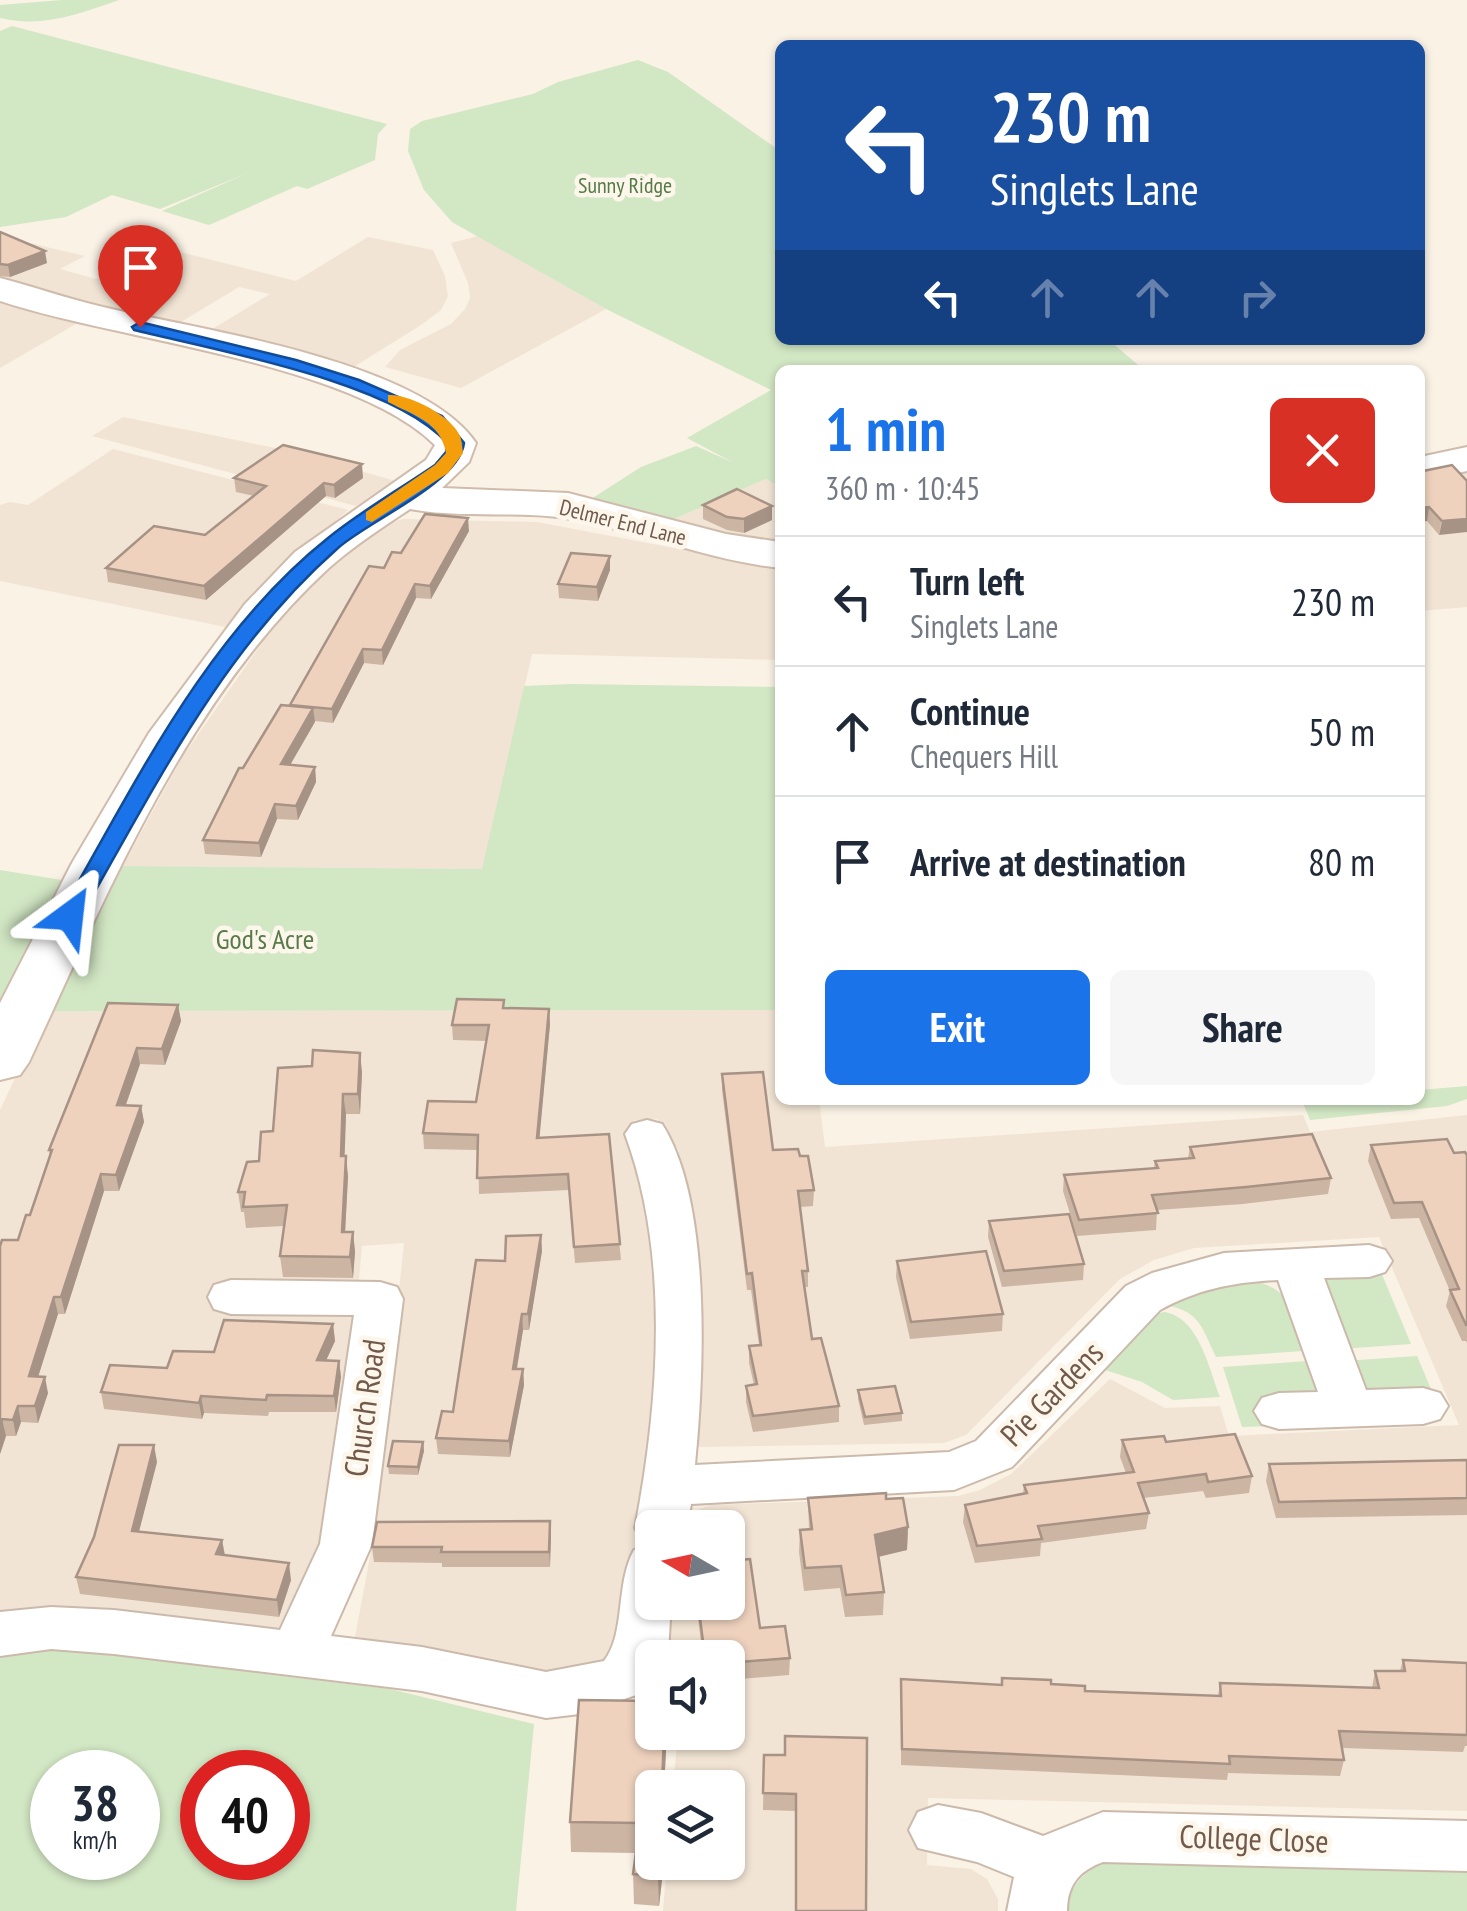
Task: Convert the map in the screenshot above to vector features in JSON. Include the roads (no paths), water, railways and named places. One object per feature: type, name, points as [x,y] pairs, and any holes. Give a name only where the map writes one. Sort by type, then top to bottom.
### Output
[{"type":"street","points":[[0,290],[40,305],[226,346],[353,383],[436,420],[456,443],[449,462],[312,560],[242,637],[193,702],[70,916],[0,1062]]},
{"type":"street","points":[[1425,468],[1467,459]]},
{"type":"street","name":"Delmer End Lane","points":[[405,495],[432,500],[490,499],[570,506],[726,549],[775,554]]},
{"type":"street","points":[[647,1134],[657,1153],[675,1268],[674,1432],[665,1506]]},
{"type":"street","name":"Pie Gardens","points":[[665,1506],[954,1471],[994,1454],[1143,1298],[1162,1286],[1205,1271],[1369,1261]]},
{"type":"street","points":[[1296,1265],[1348,1408]]},
{"type":"street","name":"Church Road","points":[[230,1297],[380,1299],[346,1544],[295,1655]]},
{"type":"street","points":[[1280,1411],[1423,1406]]},
{"type":"street","points":[[0,1634],[51,1628],[114,1632],[422,1669],[546,1695],[580,1692],[624,1677],[641,1654],[643,1620]]},
{"type":"street","name":"College Close","points":[[938,1830],[981,1838],[1044,1888],[1081,1841],[1134,1835],[1467,1846]]},
{"type":"park label","name":"Sunny Ridge","points":[[625,185]]},
{"type":"park label","name":"God's Acre","points":[[265,939]]}]
